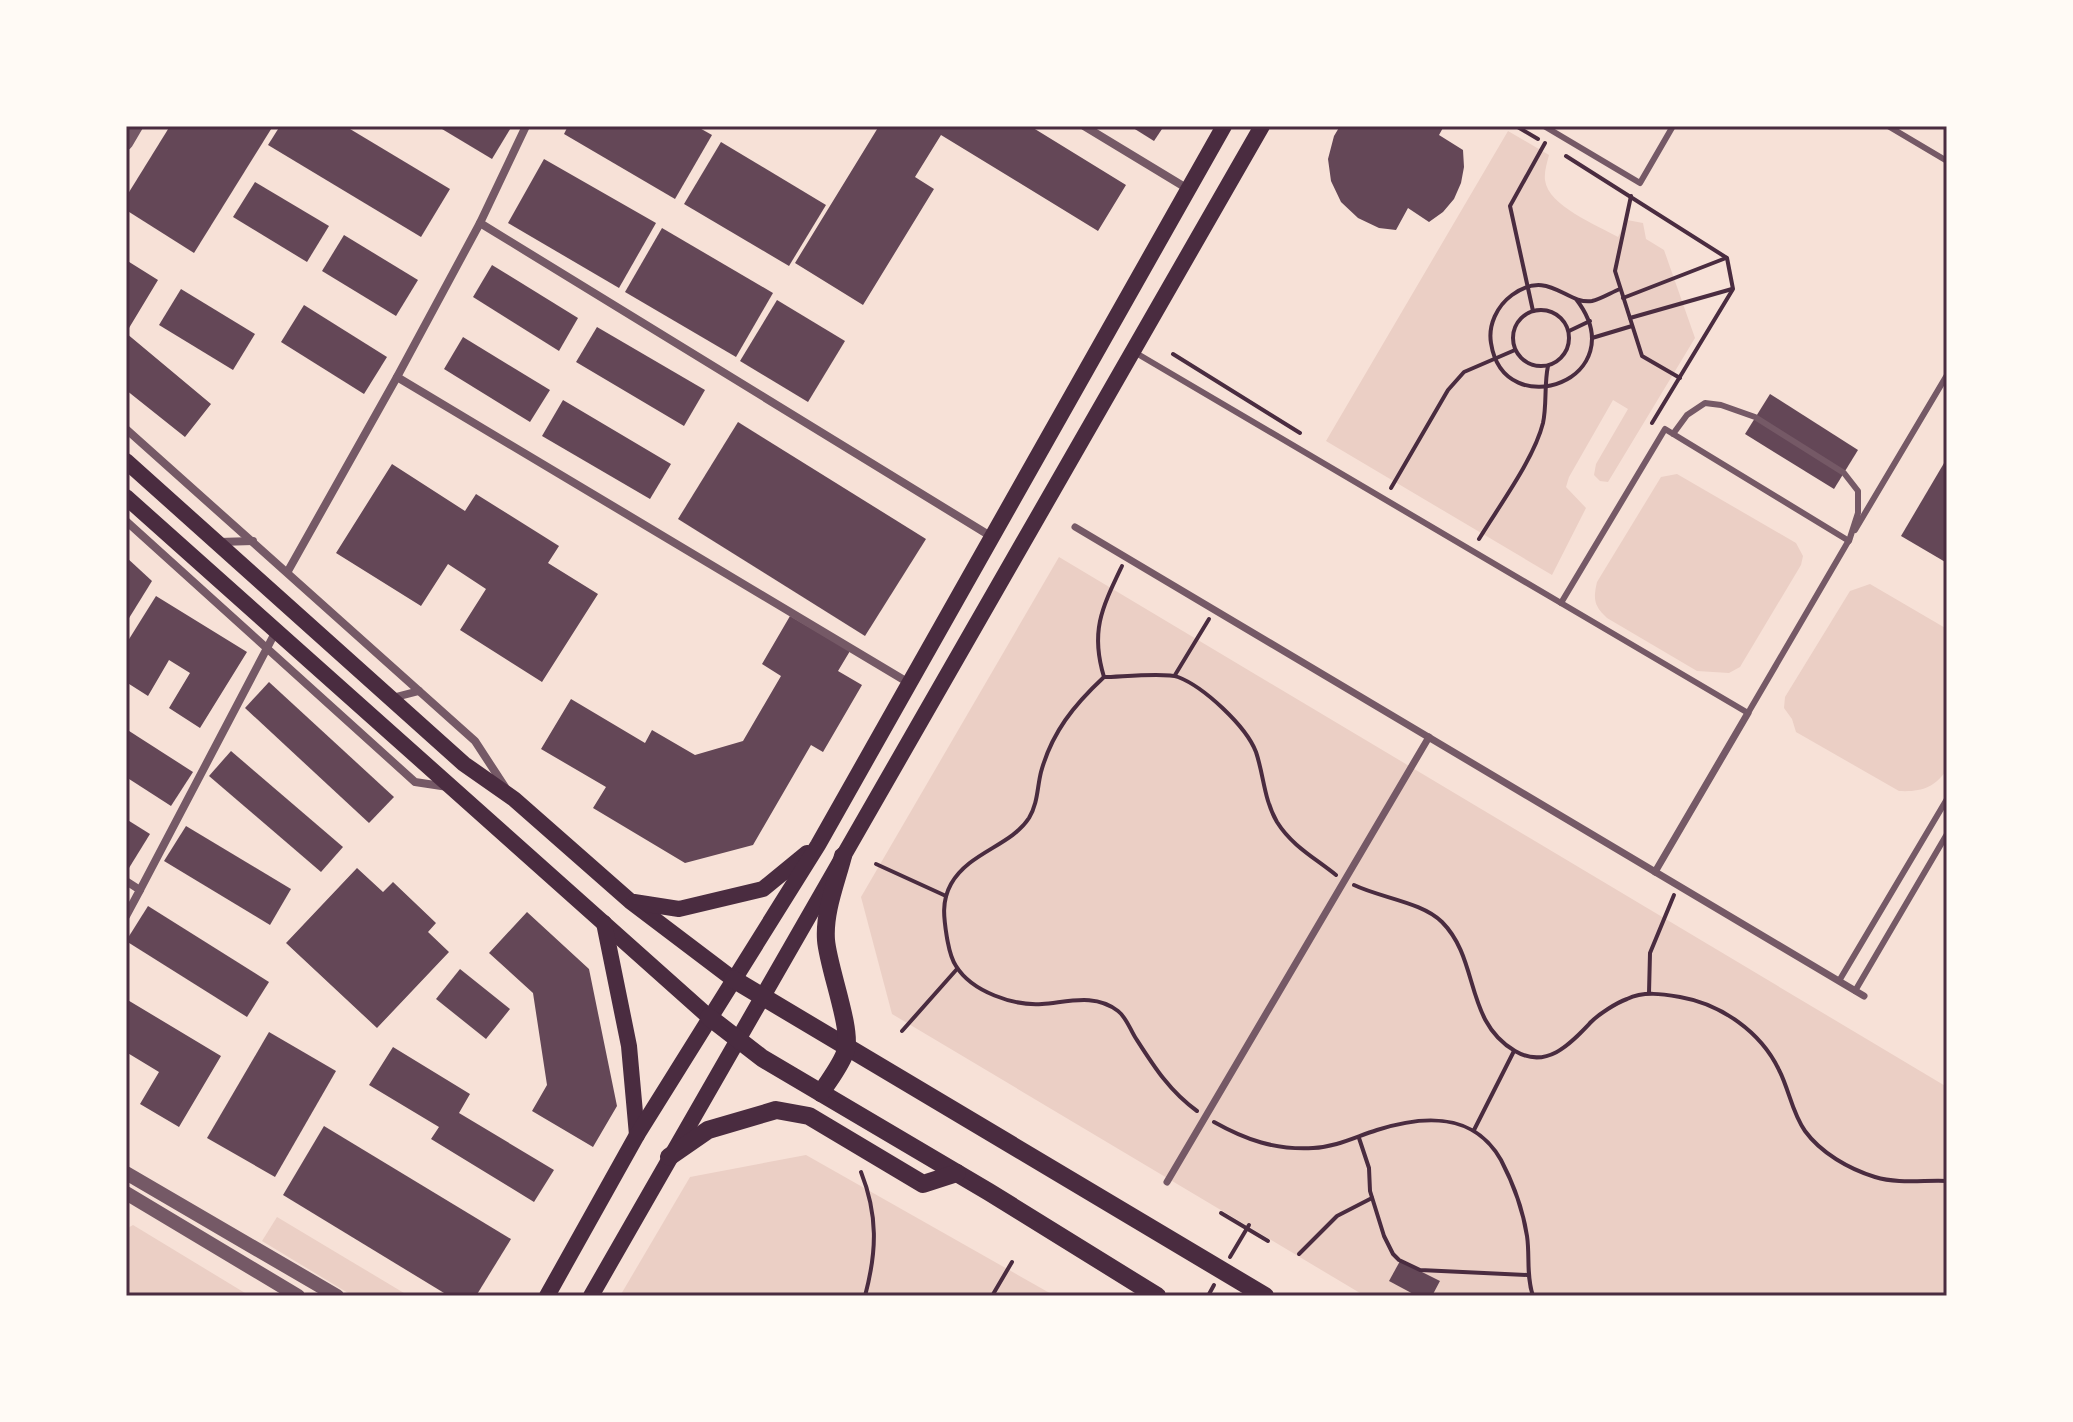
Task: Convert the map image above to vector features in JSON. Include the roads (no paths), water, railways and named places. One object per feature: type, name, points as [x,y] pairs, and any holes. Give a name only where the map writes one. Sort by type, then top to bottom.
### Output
[{"type":"main road","points":[[547,1296],[637,1135],[818,845],[1224,126]]},
{"type":"main road","points":[[591,1296],[1262,126]]},
{"type":"main road","points":[[126,461],[464,764],[514,799],[630,901],[733,979],[1265,1296]]},
{"type":"main road","points":[[126,497],[709,1017],[762,1058],[1157,1296]]},
{"type":"main road","points":[[630,901],[679,909],[763,889],[818,845]]},
{"type":"main road","points":[[821,1093],[846,1049],[843,1019],[825,938],[829,906],[843,856]]},
{"type":"main road","points":[[604,923],[629,1046],[637,1135]]},
{"type":"main road","points":[[669,1157],[708,1130],[776,1110],[809,1116],[923,1184],[957,1173]]},
{"type":"street","points":[[126,143],[136,126]]},
{"type":"street","points":[[288,571],[480,223],[526,126]]},
{"type":"street","points":[[1084,126],[1188,189]]},
{"type":"street","points":[[480,223],[992,537]]},
{"type":"street","points":[[397,377],[909,683]]},
{"type":"street","points":[[126,429],[475,741],[514,799]]},
{"type":"street","points":[[126,521],[415,782],[451,788]]},
{"type":"street","points":[[1075,527],[1864,996]]},
{"type":"street","points":[[218,542],[254,541]]},
{"type":"street","points":[[187,575],[216,577]]},
{"type":"street","points":[[126,916],[276,631]]},
{"type":"street","points":[[392,698],[419,691]]},
{"type":"street","points":[[1655,872],[1748,713]]},
{"type":"street","points":[[365,735],[390,732]]},
{"type":"street","points":[[1167,1182],[1429,737]]},
{"type":"street","points":[[126,881],[140,890]]},
{"type":"street","points":[[126,1173],[337,1296]]},
{"type":"street","points":[[126,1193],[298,1296]]},
{"type":"lane","points":[[1544,126],[1640,183],[1673,126]]},
{"type":"lane","points":[[1888,126],[1947,161]]},
{"type":"lane","points":[[1133,351],[1748,713],[1947,375]]},
{"type":"lane","points":[[1673,434],[1687,415],[1705,403],[1755,417],[1844,473],[1858,491],[1858,513],[1849,541]]},
{"type":"lane","points":[[1561,603],[1665,429],[1849,541]]},
{"type":"lane","points":[[1839,981],[1947,799]]},
{"type":"lane","points":[[1855,991],[1947,834]]}]
